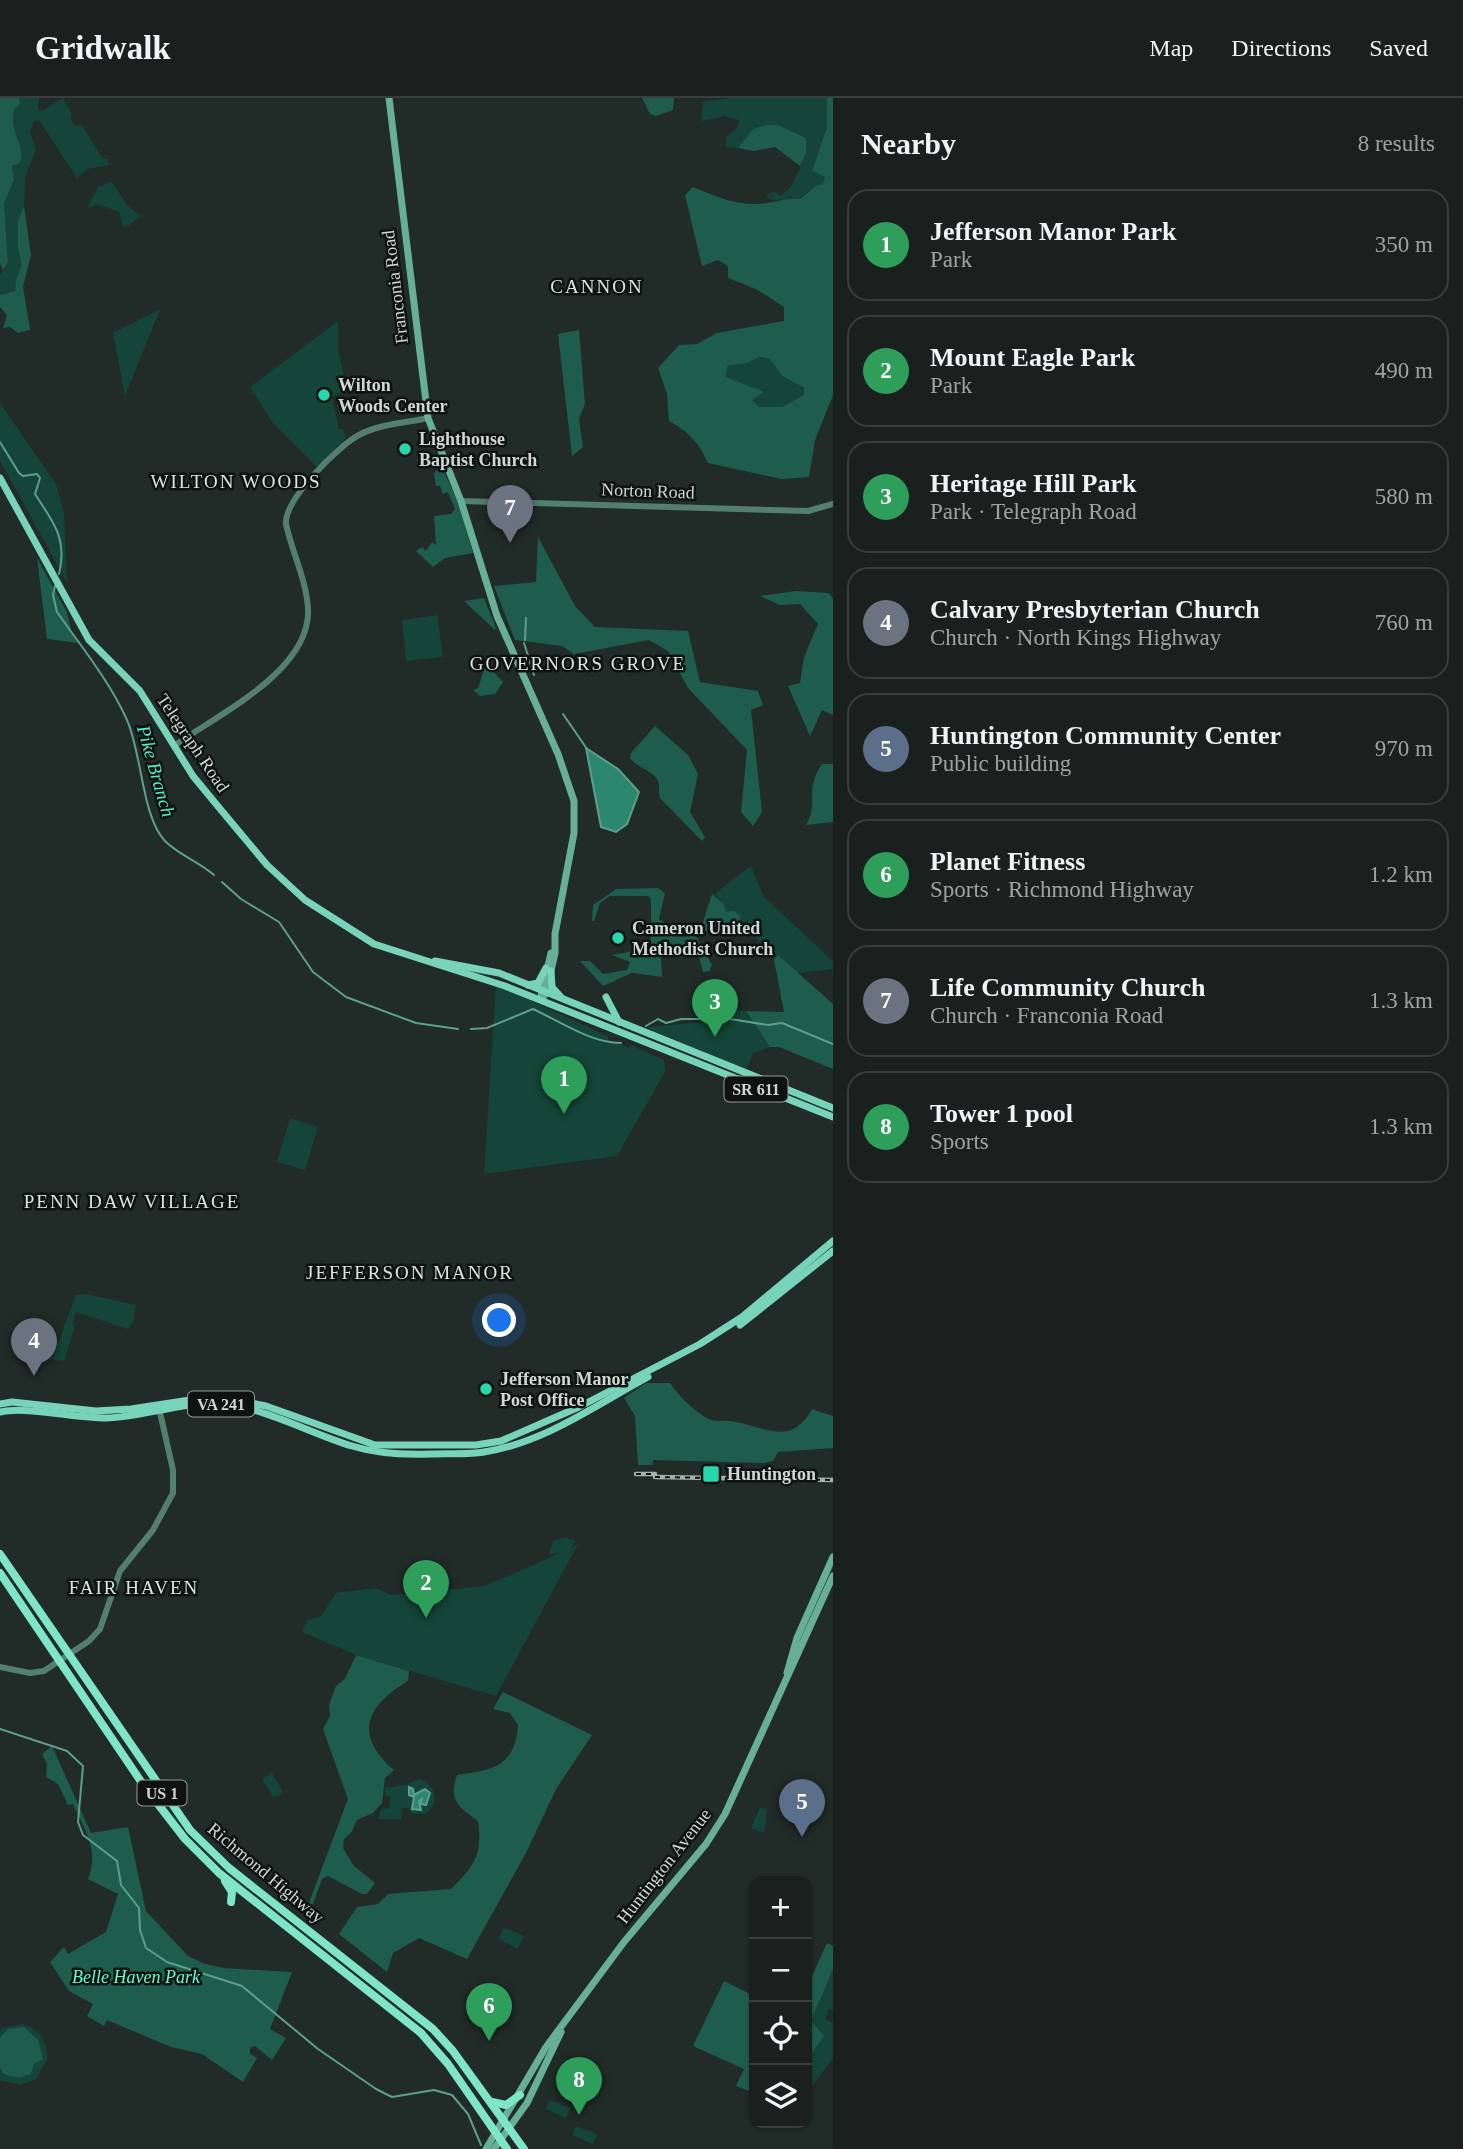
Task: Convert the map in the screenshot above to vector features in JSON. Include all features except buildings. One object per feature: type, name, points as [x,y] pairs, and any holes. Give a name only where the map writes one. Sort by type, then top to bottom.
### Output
[{"type":"highway","name":"Richmond Highway","points":[[0,1554],[168,1802],[201,1842],[257,1891],[417,2015],[453,2052],[524,2149]]},
{"type":"highway","name":"Richmond Highway","points":[[0,1573],[165,1815],[219,1873],[421,2033],[448,2064],[507,2149]]},
{"type":"highway","points":[[219,1873],[231,1889],[231,1902]]},
{"type":"highway","points":[[489,2100],[506,2105],[520,2095]]},
{"type":"main road","name":"Franconia Road","points":[[389,98],[428,418],[461,501],[497,616],[573,794],[574,833],[554,946],[541,1000]]},
{"type":"main road","name":"Telegraph Road","points":[[0,479],[84,633],[104,657],[140,691],[199,784],[286,884],[360,937],[424,961],[496,982],[833,1118]]},
{"type":"main road","name":"Telegraph Road","points":[[424,961],[489,970],[833,1108]]},
{"type":"main road","points":[[527,985],[538,983],[549,970]]},
{"type":"main road","points":[[549,970],[555,992],[577,1006]]},
{"type":"main road","points":[[596,1013],[607,1008],[606,997],[619,1022]]},
{"type":"main road","name":"VA 241","points":[[478,1449],[523,1434],[700,1344],[742,1317],[833,1241]]},
{"type":"main road","name":"VA 241","points":[[0,1412],[25,1411],[95,1418],[199,1404],[222,1404],[257,1410],[371,1451],[400,1454],[478,1449],[552,1429],[702,1348],[745,1321],[833,1251]]},
{"type":"main road","name":"VA 241","points":[[2,1402],[84,1411],[159,1409]]},
{"type":"main road","name":"Huntington Avenue","points":[[486,2149],[506,2124],[539,2057],[624,1942],[711,1837],[727,1809],[833,1557]]},
{"type":"main road","name":"Huntington Avenue","points":[[786,1673],[793,1665],[833,1576]]},
{"type":"main road","name":"Huntington Avenue","points":[[506,2124],[527,2104],[562,2028]]},
{"type":"main road","name":"Huntington Avenue","points":[[494,2149],[498,2136]]},
{"type":"street","points":[[173,746],[277,674],[297,647],[308,608],[286,520],[298,494],[356,436],[428,418]]},
{"type":"street","name":"Norton Road","points":[[461,501],[808,512],[833,504]]},
{"type":"street","points":[[0,1667],[36,1672],[69,1655],[100,1629],[120,1571],[153,1530],[172,1498],[175,1478],[159,1409]]},
{"type":"shaded area","points":[[0,98],[39,98],[38,109],[42,111],[63,98],[72,114],[70,119],[76,126],[82,125],[102,158],[108,159],[109,165],[87,169],[77,178],[39,120],[34,121],[30,132],[36,150],[25,178],[22,265],[16,279],[15,291],[0,295],[0,275],[6,268],[8,257],[4,203],[14,180]]},
{"type":"shaded area","points":[[729,98],[827,98],[827,127],[812,171],[825,177],[823,184],[817,185],[799,199],[771,200],[766,195],[776,191],[779,196],[789,188],[806,153],[753,129],[738,148],[726,147],[726,137],[738,127],[739,120],[725,116],[701,121],[703,102]]},
{"type":"shaded area","points":[[112,182],[127,205],[140,216],[128,226],[123,226],[119,212],[96,204],[90,208],[88,206],[98,187]]},
{"type":"shaded area","points":[[161,309],[159,312],[125,396],[113,333]]},
{"type":"shaded area","points":[[338,321],[338,348],[347,392],[332,396],[339,429],[343,429],[346,438],[317,467],[272,422],[250,387]]},
{"type":"shaded area","points":[[760,357],[770,359],[782,376],[804,389],[804,395],[782,407],[759,407],[752,400],[763,392],[726,377],[727,366],[747,363]]},
{"type":"shaded area","points":[[0,403],[56,484],[64,513],[67,582],[0,461]]},
{"type":"shaded area","points":[[437,615],[443,657],[406,661],[402,620]]},
{"type":"shaded area","points":[[586,748],[618,769],[639,792],[627,824],[616,832],[601,827]]},
{"type":"shaded area","points":[[751,866],[764,897],[833,961],[833,969],[798,973],[779,956],[774,960],[740,919],[726,912],[724,904],[714,894]]},
{"type":"shaded area","points":[[496,985],[608,1036],[608,1040],[629,1048],[631,1045],[664,1060],[665,1072],[617,1156],[484,1174]]},
{"type":"shaded area","points":[[722,1011],[746,1011],[770,1047],[753,1053],[747,1069],[653,1032],[648,1027],[715,1021]]},
{"type":"shaded area","points":[[290,1118],[318,1127],[305,1170],[277,1162]]},
{"type":"shaded area","points":[[86,1294],[136,1305],[133,1322],[128,1329],[76,1312],[72,1324],[75,1326],[64,1361],[52,1359],[76,1295]]},
{"type":"shaded area","points":[[565,1537],[576,1541],[571,1548],[578,1544],[496,1696],[356,1655],[302,1632],[307,1620],[321,1616],[336,1593],[376,1588],[391,1595],[485,1586],[560,1553],[549,1554],[553,1541]]},
{"type":"shaded area","points":[[272,1773],[283,1792],[274,1798],[262,1779]]},
{"type":"shaded area","points":[[419,1779],[428,1784],[434,1792],[433,1807],[427,1813],[413,1814],[408,1808],[402,1808],[401,1819],[379,1819],[381,1809],[390,1808],[390,1797],[385,1795],[385,1788],[405,1785]]},
{"type":"shaded area","points":[[409,1787],[413,1789],[414,1795],[425,1789],[430,1793],[426,1805],[421,1804],[422,1799],[419,1801],[421,1810],[412,1809],[414,1797],[409,1795]]},
{"type":"shaded area","points":[[760,1807],[767,1810],[764,1833],[751,1828]]},
{"type":"shaded area","points":[[504,1927],[524,1936],[518,1949],[498,1939]]},
{"type":"shaded area","points":[[833,1969],[833,2010],[829,2009],[825,2019],[833,2023],[833,2058],[812,2086],[812,2053],[824,2036],[812,2019]]},
{"type":"shaded area","points":[[21,2024],[33,2029],[41,2037],[46,2047],[47,2060],[36,2079],[20,2085],[0,2080],[0,2029]]},
{"type":"shaded area","points":[[550,2100],[570,2108],[566,2118],[546,2109]]},
{"type":"shaded area","points":[[576,2126],[597,2134],[593,2144],[572,2135]]},
{"type":"green space","points":[[0,98],[19,98],[20,104],[14,109],[13,124],[21,150],[20,162],[12,166],[14,180],[4,203],[8,262],[3,271],[0,263]]},
{"type":"green space","points":[[642,98],[674,98],[673,110],[656,116],[650,114]]},
{"type":"green space","points":[[827,98],[833,98],[833,395],[815,440],[809,477],[781,479],[708,463],[693,439],[669,421],[667,394],[658,368],[679,345],[697,344],[717,333],[784,321],[784,307],[756,289],[728,278],[728,266],[718,260],[702,266],[685,195],[693,187],[724,199],[748,204],[800,199],[817,185],[823,184],[825,177],[812,171],[827,127]],"holes":[[[760,357],[770,359],[782,376],[804,388],[804,395],[782,407],[759,407],[752,400],[764,392],[726,377],[727,366],[747,363]]]},
{"type":"green space","points":[[778,125],[806,138],[806,153],[800,166],[775,147],[754,151],[738,148],[753,129]]},
{"type":"green space","points":[[24,206],[31,255],[23,287],[30,330],[18,333],[10,327],[3,328],[7,315],[0,307],[0,295],[15,291],[16,279],[22,265],[18,248],[18,221]]},
{"type":"green space","points":[[579,330],[585,404],[579,419],[583,447],[572,456],[558,334]]},
{"type":"green space","points":[[441,466],[459,504],[473,553],[445,558],[433,567],[416,551],[422,547],[426,551],[432,542],[436,545],[434,516],[451,514],[455,509],[448,492],[443,494],[440,486],[436,486],[434,473]]},
{"type":"green space","points":[[538,537],[575,606],[595,627],[688,631],[700,682],[758,691],[763,705],[751,710],[762,812],[753,826],[741,812],[747,750],[688,688],[668,651],[649,640],[574,654],[562,646],[515,640],[494,586],[536,582]]},
{"type":"green space","points":[[37,558],[67,612],[71,631],[78,643],[47,639]]},
{"type":"green space","points":[[796,591],[829,593],[833,599],[833,715],[822,710],[810,736],[788,686],[800,683],[804,657],[818,624],[800,604],[780,605],[760,596]]},
{"type":"green space","points":[[484,598],[496,628],[495,630],[464,601]]},
{"type":"green space","points":[[486,664],[503,682],[495,694],[480,696],[473,690],[478,688]]},
{"type":"green space","points":[[655,726],[688,755],[698,774],[690,812],[705,837],[702,841],[660,798],[656,777],[630,758],[631,753]]},
{"type":"green space","points":[[822,764],[833,764],[833,822],[806,825],[812,810],[813,782]]},
{"type":"green space","points":[[658,888],[665,893],[659,919],[670,926],[673,934],[686,937],[701,928],[712,894],[724,904],[726,912],[734,911],[740,916],[740,921],[724,932],[718,925],[696,936],[712,965],[709,971],[703,972],[698,953],[690,951],[680,957],[675,954],[661,958],[662,977],[632,973],[603,986],[580,961],[590,961],[603,974],[627,970],[630,962],[612,955],[651,948],[651,899],[648,896],[610,896],[600,903],[592,921],[593,905],[616,889]]},
{"type":"green space","points":[[778,955],[833,1004],[833,1069],[779,1047],[770,1047],[746,1011],[784,1012],[774,960]]},
{"type":"green space","points":[[646,1383],[670,1383],[690,1406],[709,1419],[742,1423],[775,1432],[795,1428],[812,1409],[833,1416],[833,1448],[778,1452],[773,1461],[763,1463],[653,1460],[652,1465],[638,1465],[635,1416],[624,1398]]},
{"type":"green space","points":[[356,1655],[409,1671],[408,1681],[382,1701],[370,1722],[369,1733],[373,1745],[394,1770],[385,1778],[382,1803],[373,1813],[357,1820],[351,1833],[344,1839],[343,1848],[354,1866],[375,1883],[367,1894],[362,1894],[328,1876],[322,1879],[313,1904],[308,1905],[348,1799],[323,1729],[330,1716],[329,1705],[336,1686],[345,1679]]},
{"type":"green space","points":[[503,1692],[592,1735],[556,1789],[526,1853],[467,1959],[419,1938],[393,1953],[387,1972],[339,1934],[357,1907],[378,1904],[388,1894],[451,1889],[471,1866],[478,1851],[478,1821],[460,1807],[454,1797],[454,1784],[457,1775],[500,1764],[512,1750],[518,1725],[510,1713],[493,1709]]},
{"type":"green space","name":"Belle Haven Park","points":[[52,1746],[91,1833],[128,1827],[146,1911],[188,1956],[205,1964],[224,1968],[292,1972],[270,2029],[286,2038],[272,2060],[255,2046],[250,2048],[250,2054],[257,2058],[243,2082],[202,2054],[171,2047],[107,2020],[104,2026],[87,2016],[93,2004],[69,1991],[50,1962],[64,1947],[68,1954],[106,1932],[118,1894],[88,1879],[92,1859],[86,1831],[73,1804],[68,1805],[58,1784],[46,1777],[47,1764],[42,1754]]},
{"type":"green space","points":[[827,1943],[833,1946],[833,1969],[812,2019],[812,2002],[812,1976]]},
{"type":"green space","points":[[724,1981],[749,1994],[749,2091],[736,2086],[744,2069],[693,2046]]},
{"type":"green space","points":[[812,2022],[824,2036],[812,2053]]},
{"type":"green space","points":[[24,2027],[38,2040],[43,2059],[34,2064],[31,2074],[18,2078],[4,2074],[0,2068],[0,2038],[8,2029]]},
{"type":"waterway","name":"Pike Branch","points":[[0,442],[19,473],[23,476],[37,474],[40,478],[35,494],[57,530],[61,550],[59,574]]},
{"type":"waterway","name":"Pike Branch","points":[[55,586],[53,595],[57,612],[104,678],[127,720],[151,817],[157,830],[171,846],[214,875]]},
{"type":"waterway","points":[[525,640],[526,618]]},
{"type":"waterway","points":[[524,643],[534,675]]},
{"type":"waterway","points":[[563,714],[587,749]]},
{"type":"waterway","name":"Pike Branch","points":[[222,882],[241,899],[279,922],[313,972],[346,997],[416,1023],[458,1029]]},
{"type":"waterway","name":"Pike Branch","points":[[471,1029],[487,1028],[533,1009],[587,1035],[621,1043]]},
{"type":"waterway","name":"Pike Branch","points":[[646,1026],[658,1019],[666,1023],[681,1019],[730,1019],[768,1025],[782,1023],[833,1044]]},
{"type":"waterway","points":[[0,1729],[67,1751],[83,1766],[78,1822],[83,1835],[117,1861],[121,1885],[139,1908],[140,1930],[146,1948],[167,1962],[242,1986],[318,2049],[392,2097],[434,2090],[452,2095],[468,2114],[481,2145]]},
{"type":"railway","points":[[636,1474],[655,1474]]},
{"type":"railway","points":[[655,1477],[833,1480]]},
{"type":"place","name":"Wilton Woods Center","points":[[324,395]]},
{"type":"place","name":"Lighthouse Baptist Church","points":[[405,449]]},
{"type":"place","name":"Life Community Church","points":[[510,543]]},
{"type":"place","name":"Cameron United Methodist Church","points":[[618,938]]},
{"type":"place","name":"Heritage Hill Park","points":[[715,1037]]},
{"type":"place","name":"Jefferson Manor Park","points":[[564,1114]]},
{"type":"place","name":"Calvary Presbyterian Church","points":[[34,1376]]},
{"type":"place","name":"Jefferson Manor Post Office","points":[[486,1389]]},
{"type":"place","name":"Huntington","points":[[711,1474]]},
{"type":"place","name":"Mount Eagle Park","points":[[426,1618]]},
{"type":"place","name":"Huntington Community Center","points":[[802,1837]]},
{"type":"place","name":"Planet Fitness","points":[[489,2041]]},
{"type":"place","name":"Tower 1 pool","points":[[579,2115]]},
{"type":"district","name":"CANNON","points":[[597,286]]},
{"type":"district","name":"WILTON WOODS","points":[[236,481]]},
{"type":"district","name":"GOVERNORS GROVE","points":[[578,663]]},
{"type":"district","name":"PENN DAW VILLAGE","points":[[132,1201]]},
{"type":"district","name":"JEFFERSON MANOR","points":[[410,1272]]},
{"type":"district","name":"FAIR HAVEN","points":[[134,1587]]}]
